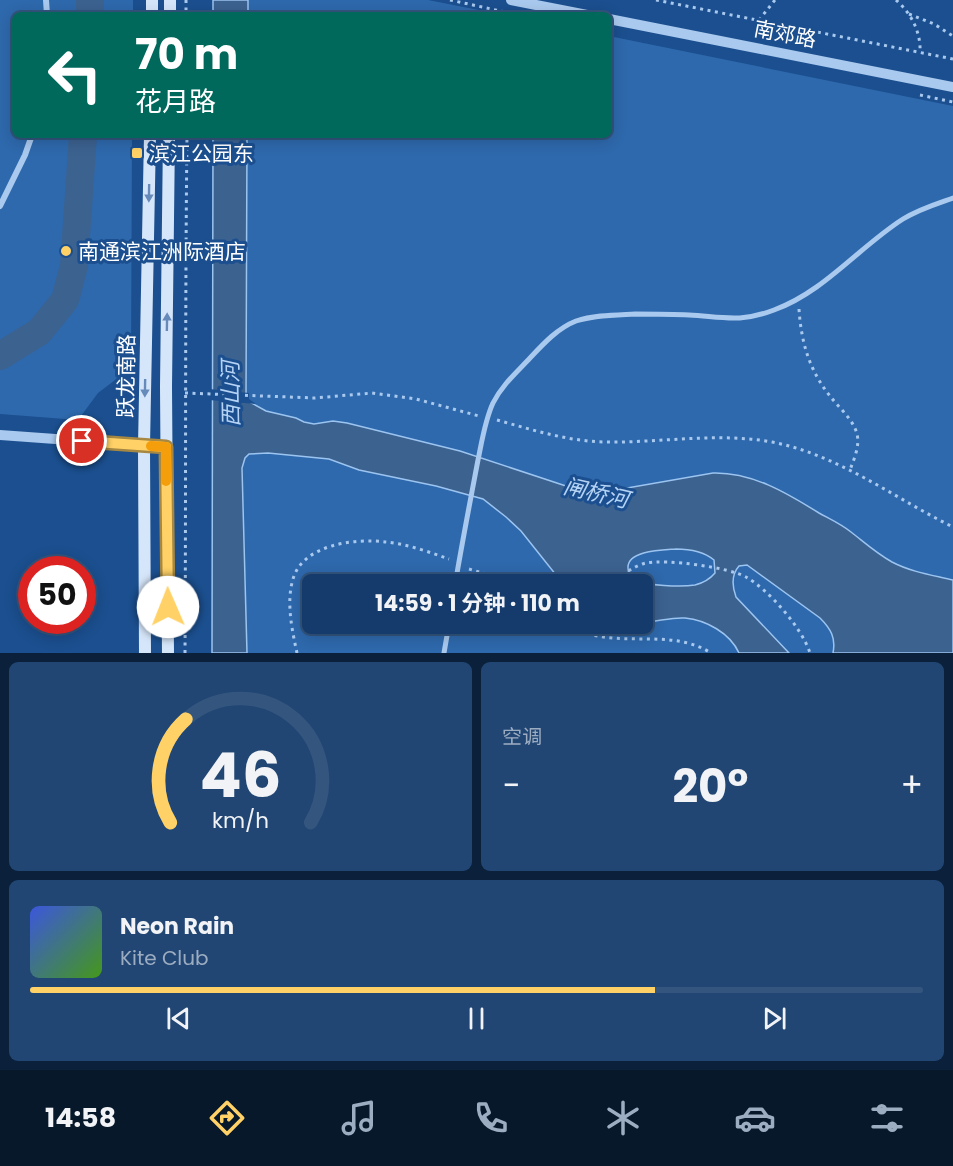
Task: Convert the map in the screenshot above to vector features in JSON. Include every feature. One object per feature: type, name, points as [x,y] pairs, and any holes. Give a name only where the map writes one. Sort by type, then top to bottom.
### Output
[{"type":"main road","name":"跃龙南路","points":[[145,653],[144,446],[150,138]]},
{"type":"main road","name":"跃龙南路","points":[[168,653],[166,447],[169,138]]},
{"type":"street","points":[[511,0],[572,12]]},
{"type":"street","name":"南郊路","points":[[612,20],[953,87]]},
{"type":"street","points":[[0,206],[31,138]]},
{"type":"street","points":[[457,574],[466,516],[492,405],[501,390],[544,343],[566,326],[579,320],[634,314],[747,319],[774,310],[822,284],[876,238],[903,219],[922,208],[953,198]]},
{"type":"street","points":[[0,435],[166,447]]},
{"type":"street","points":[[444,653],[447,634]]},
{"type":"path","points":[[450,0],[506,12]]},
{"type":"path","points":[[656,0],[953,59]]},
{"type":"path","points":[[759,21],[775,0]]},
{"type":"path","points":[[896,0],[909,14],[919,34],[920,52]]},
{"type":"path","points":[[909,14],[934,24],[953,36]]},
{"type":"path","points":[[185,653],[187,138]]},
{"type":"path","points":[[798,298],[801,333],[806,354],[821,384],[858,435],[857,449],[849,470]]},
{"type":"path","points":[[185,393],[328,398],[372,393],[416,399],[543,433],[586,441],[658,442],[719,438],[756,440],[792,447],[849,470],[953,527]]},
{"type":"path","points":[[297,653],[291,618],[291,586],[296,571],[315,554],[340,544],[377,541],[400,545],[488,574]]},
{"type":"path","points":[[626,574],[647,563],[659,562],[707,567],[738,574],[754,583],[792,620],[802,633],[810,653]]},
{"type":"path","points":[[583,634],[614,643],[675,642],[689,644],[711,653]]},
{"type":"shaded area","name":"南通滨江洲际酒店","points":[[0,0],[133,0],[133,12],[12,12],[12,138],[132,138],[131,368],[98,393],[78,420],[0,414]]},
{"type":"shaded area","points":[[248,0],[428,0],[489,12],[248,12]]},
{"type":"shaded area","points":[[612,37],[953,106],[953,653],[247,653],[242,468],[246,401],[247,138],[612,138]]},
{"type":"water","points":[[213,0],[248,0],[248,12],[213,12]]},
{"type":"water","points":[[213,138],[247,138],[246,400],[266,411],[304,422],[347,423],[460,451],[572,488],[593,492],[713,473],[742,476],[769,485],[843,526],[892,562],[914,571],[953,580],[953,653],[833,653],[832,634],[820,618],[747,565],[739,566],[735,573],[733,581],[736,597],[789,653],[739,653],[730,639],[709,625],[693,619],[653,621],[653,585],[695,585],[709,579],[715,573],[714,560],[705,554],[681,549],[647,552],[629,562],[630,574],[555,574],[521,531],[483,499],[436,486],[359,470],[329,459],[268,453],[249,454],[242,468],[247,653],[212,653]]},
{"type":"pier","points":[[209,389],[249,393],[249,399],[256,404],[209,400]]},
{"type":"waterway","points":[[90,0],[90,12]]},
{"type":"waterway","points":[[0,356],[39,332],[65,300],[74,266],[83,138]]},
{"type":"slow traffic","points":[[151,446],[166,447],[166,481]]},
{"type":"place","name":"滨江公园东","points":[[137,153]]},
{"type":"place","name":"南通滨江洲际酒店","points":[[66,251]]},
{"type":"route","points":[[82,441],[166,447],[168,607]]},
{"type":"water label","name":"西山河","points":[[231,394]]},
{"type":"water label","name":"闸桥河","points":[[596,493]]}]
